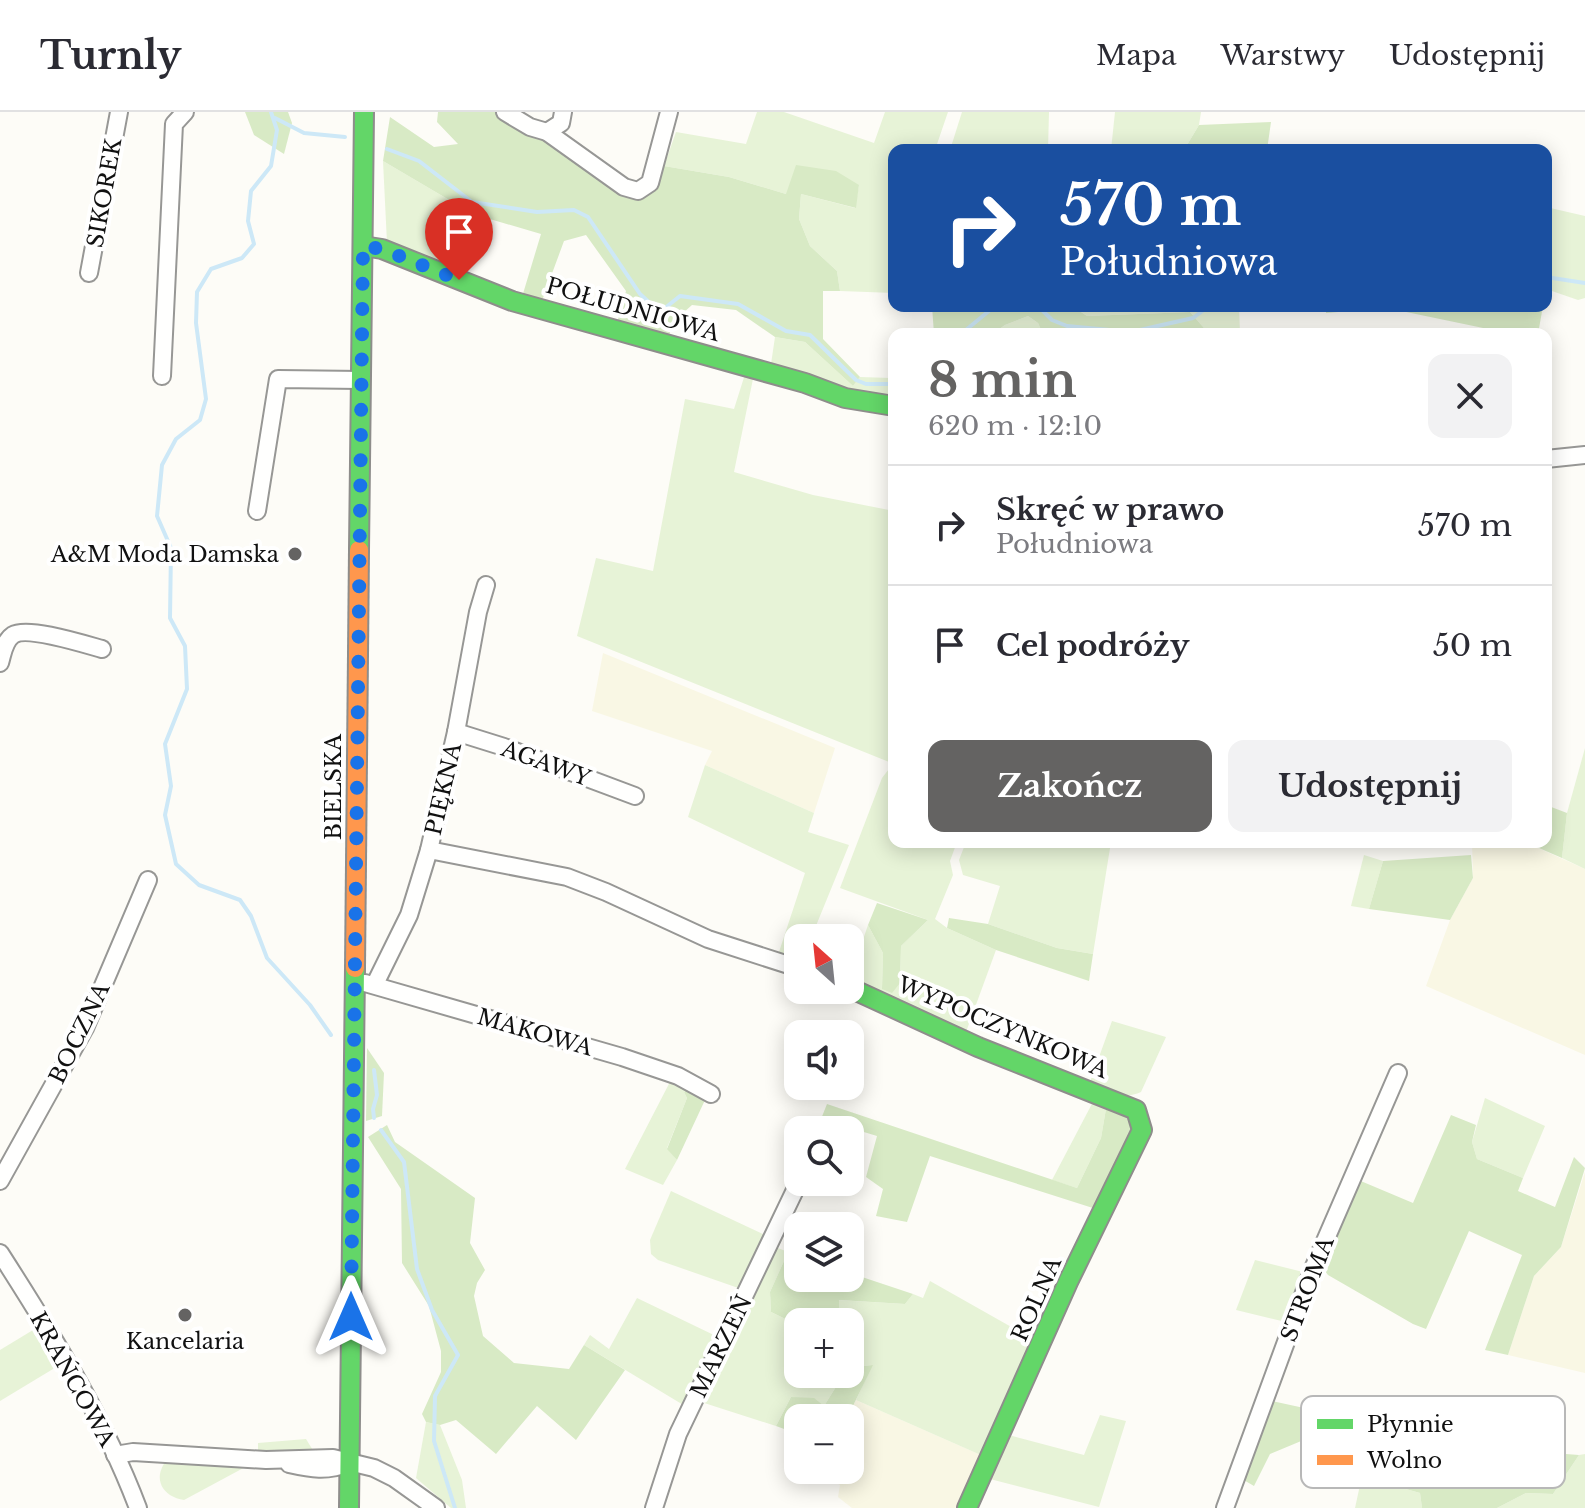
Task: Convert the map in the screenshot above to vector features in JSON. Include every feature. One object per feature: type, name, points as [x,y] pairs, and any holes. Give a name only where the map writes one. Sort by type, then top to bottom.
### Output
[{"type":"main road","name":"BIELSKA","points":[[349,1508],[364,114]]},
{"type":"main road","name":"POŁUDNIOWA","points":[[363,246],[382,249],[512,301],[791,379],[845,398],[888,405]]},
{"type":"main road","name":"WYPOCZYNKOWA","points":[[864,994],[978,1047],[1136,1110]]},
{"type":"main road","name":"ROLNA","points":[[967,1508],[1068,1282],[1142,1130],[1136,1110]]},
{"type":"street","name":"SIKOREK","points":[[89,273],[119,112]]},
{"type":"street","points":[[162,376],[174,124],[185,112]]},
{"type":"street","points":[[505,112],[530,127],[547,132],[624,187],[638,191],[650,183],[669,112]]},
{"type":"street","points":[[547,132],[561,123],[563,112]]},
{"type":"street","points":[[257,511],[278,379],[361,380]]},
{"type":"street","points":[[1552,458],[1585,455]]},
{"type":"street","name":"PIĘKNA","points":[[375,984],[409,915],[429,850],[486,585]]},
{"type":"street","points":[[0,663],[5,644],[19,632],[36,633],[102,649]]},
{"type":"street","name":"AGAWY","points":[[456,732],[635,796]]},
{"type":"street","points":[[429,850],[567,877],[708,939],[784,963]]},
{"type":"street","name":"BOCZNA","points":[[0,1181],[85,1028],[148,880]]},
{"type":"street","name":"MAKOWA","points":[[355,982],[375,984],[622,1057],[678,1076],[711,1094]]},
{"type":"street","name":"STROMA","points":[[1225,1508],[1312,1271],[1398,1073]]},
{"type":"street","name":"MARZEŃ","points":[[654,1508],[678,1434],[792,1196]]},
{"type":"street","name":"KRAŃCOWA","points":[[0,1253],[57,1344],[115,1455],[138,1508]]},
{"type":"street","points":[[115,1455],[133,1452],[266,1460],[319,1457],[374,1468],[394,1478],[436,1508]]},
{"type":"street","points":[[1216,1508],[1226,1478]]},
{"type":"shaded area","points":[[603,653],[835,748],[814,813],[705,765],[712,751],[592,711]]},
{"type":"shaded area","points":[[1472,848],[1538,848],[1585,869],[1585,1055],[1426,986],[1450,920],[1473,878]]},
{"type":"shaded area","points":[[1585,1172],[1585,1373],[1508,1355],[1534,1276],[1561,1247]]},
{"type":"shaded area","points":[[856,1400],[983,1456],[959,1508],[852,1508],[838,1497],[839,1484],[864,1484],[864,1404],[854,1404]]},
{"type":"green space","points":[[245,112],[288,112],[292,123],[284,154],[254,135]]},
{"type":"green space","points":[[438,112],[495,112],[547,138],[626,194],[653,186],[664,166],[729,177],[786,194],[796,165],[836,171],[859,185],[856,208],[801,194],[799,219],[810,246],[837,271],[840,291],[823,291],[823,339],[860,377],[853,386],[805,342],[775,337],[736,310],[692,305],[673,322],[668,339],[617,323],[626,291],[586,235],[564,241],[543,298],[522,297],[541,234],[473,214],[383,161],[390,117],[434,147],[458,144],[437,122]]},
{"type":"green space","points":[[757,112],[784,112],[874,143],[885,112],[948,112],[937,144],[888,144],[888,293],[840,291],[837,271],[810,246],[799,219],[801,194],[855,208],[859,185],[786,194],[729,177],[664,166],[676,132],[746,144]]},
{"type":"green space","points":[[962,112],[1049,112],[1048,144],[952,144]]},
{"type":"green space","points":[[1115,112],[1201,112],[1199,125],[1188,144],[1112,144]]},
{"type":"green space","points":[[1271,122],[1268,144],[1188,144],[1199,125]]},
{"type":"green space","points":[[383,161],[473,214],[452,266],[387,243]]},
{"type":"green space","points":[[1552,208],[1585,216],[1585,298],[1578,300],[1552,291]]},
{"type":"green space","points":[[932,312],[1081,312],[1087,316],[1190,312],[1204,328],[1040,328],[1028,316],[1001,328],[934,328]]},
{"type":"green space","points":[[1081,312],[1190,312],[1087,316]]},
{"type":"green space","points":[[1190,312],[1239,312],[1240,328],[1204,328]]},
{"type":"green space","points":[[1406,312],[1542,312],[1539,328],[1483,328]]},
{"type":"green space","points":[[1028,316],[1040,328],[1001,328]]},
{"type":"green space","points":[[775,337],[805,342],[853,386],[860,377],[888,378],[888,397],[848,390],[771,364]]},
{"type":"green space","points":[[746,371],[754,374],[734,472],[813,495],[888,510],[888,762],[577,636],[596,558],[653,571],[685,399],[734,409]]},
{"type":"green space","points":[[1585,748],[1585,869],[1562,858],[1567,813]]},
{"type":"green space","points":[[705,765],[814,813],[808,832],[849,845],[817,924],[788,924],[805,873],[688,817]]},
{"type":"green space","points":[[888,770],[888,848],[955,848],[950,861],[953,875],[935,919],[947,928],[996,950],[966,1032],[864,985],[864,937],[868,925],[883,953],[882,989],[900,983],[901,946],[928,920],[840,888],[882,778]]},
{"type":"green space","points":[[1552,807],[1567,813],[1562,858],[1539,848],[1552,848]]},
{"type":"green space","points":[[964,848],[1110,848],[1093,954],[1057,948],[988,924],[1000,886],[963,875],[959,860]]},
{"type":"green space","points":[[1364,855],[1383,861],[1369,909],[1351,906]]},
{"type":"green space","points":[[1471,855],[1473,878],[1450,920],[1369,909],[1383,861]]},
{"type":"green space","points":[[877,903],[928,920],[901,946],[900,983],[892,993],[882,989],[883,953],[868,925]]},
{"type":"green space","points":[[949,918],[988,924],[1057,948],[1093,954],[1089,981],[996,950],[947,928]]},
{"type":"green space","points":[[784,937],[784,957],[778,955]]},
{"type":"green space","points":[[1112,1021],[1166,1037],[1141,1092],[1127,1095],[1115,1093],[1090,1082]]},
{"type":"green space","points":[[367,1048],[384,1073],[382,1116],[366,1121]]},
{"type":"green space","points":[[672,1078],[691,1086],[684,1092],[687,1098],[667,1148],[677,1160],[663,1185],[625,1169]]},
{"type":"green space","points":[[691,1086],[705,1100],[677,1160],[667,1149],[687,1098],[684,1092]]},
{"type":"green space","points":[[1095,1098],[1107,1103],[1101,1138],[1077,1188],[1052,1180]]},
{"type":"green space","points":[[1485,1098],[1545,1126],[1523,1178],[1477,1159],[1472,1142]]},
{"type":"green space","points":[[1107,1103],[1129,1110],[1135,1131],[1096,1209],[930,1156],[907,1222],[876,1216],[883,1189],[866,1177],[877,1136],[864,1132],[864,1116],[1077,1188],[1101,1138]]},
{"type":"green space","points":[[827,1104],[863,1116],[822,1116]]},
{"type":"green space","points":[[1451,1115],[1476,1125],[1472,1142],[1477,1159],[1523,1178],[1518,1191],[1555,1207],[1574,1157],[1585,1168],[1561,1247],[1534,1276],[1508,1355],[1485,1350],[1522,1255],[1469,1231],[1426,1329],[1328,1275],[1319,1263],[1356,1179],[1413,1203]]},
{"type":"green space","points":[[387,1125],[395,1142],[475,1198],[470,1243],[485,1270],[474,1296],[483,1336],[514,1363],[569,1369],[584,1345],[625,1370],[576,1440],[537,1406],[496,1454],[456,1420],[440,1425],[426,1422],[422,1414],[441,1372],[441,1351],[429,1306],[402,1263],[401,1189],[368,1137]]},
{"type":"green space","points":[[671,1191],[767,1236],[744,1290],[658,1260],[651,1254],[650,1240]]},
{"type":"green space","points":[[773,1246],[784,1250],[784,1261],[770,1292],[771,1312],[784,1318],[784,1388],[835,1388],[825,1404],[791,1397],[784,1404],[776,1426],[698,1401]]},
{"type":"green space","points":[[1255,1260],[1303,1272],[1286,1322],[1236,1310]]},
{"type":"green space","points":[[784,1261],[784,1292],[864,1292],[864,1278],[913,1294],[905,1304],[839,1300],[839,1308],[784,1308],[784,1318],[771,1312],[770,1292]]},
{"type":"green space","points":[[930,1281],[1038,1342],[983,1456],[856,1400],[872,1365],[864,1366],[864,1308],[838,1308],[838,1300],[905,1304],[913,1294],[923,1298]]},
{"type":"green space","points":[[637,1298],[718,1337],[685,1406],[584,1345],[590,1335],[609,1349]]},
{"type":"green space","points":[[38,1327],[58,1366],[0,1401],[0,1350]]},
{"type":"green space","points":[[873,1365],[864,1383],[864,1366]]},
{"type":"green space","points":[[835,1388],[862,1388],[854,1404],[825,1404]]},
{"type":"green space","points":[[791,1397],[814,1398],[822,1404],[787,1404]]},
{"type":"green space","points":[[1272,1401],[1301,1407],[1301,1441],[1270,1454],[1254,1486],[1242,1479]]},
{"type":"green space","points":[[784,1411],[784,1429],[776,1426]]},
{"type":"green space","points":[[1100,1415],[1126,1421],[1099,1507],[986,1478],[1005,1434],[1084,1455]]},
{"type":"green space","points":[[426,1422],[440,1425],[462,1480],[466,1508],[451,1508],[416,1478]]},
{"type":"green space","points":[[306,1439],[314,1452],[258,1451],[258,1443]]},
{"type":"green space","points":[[1565,1454],[1579,1455],[1565,1476]]},
{"type":"green space","points":[[1585,1454],[1585,1508],[1497,1508],[1526,1493],[1553,1494],[1557,1488],[1565,1488],[1565,1476],[1579,1455]]},
{"type":"green space","points":[[166,1461],[249,1465],[184,1500],[170,1495],[162,1486],[160,1474]]},
{"type":"green space","points":[[1359,1488],[1402,1488],[1420,1493],[1422,1508],[1355,1508]]},
{"type":"green space","points":[[1402,1488],[1557,1488],[1553,1494],[1526,1493],[1497,1508],[1422,1508],[1420,1493]]},
{"type":"waterway","points":[[271,112],[277,130],[271,166],[251,191],[248,221],[254,244],[242,258],[211,269],[197,292],[196,323],[206,399],[200,420],[176,439],[162,465],[157,516],[171,548],[170,618],[185,646],[187,689],[165,744],[171,786],[165,815],[176,864],[199,885],[240,900],[251,916],[267,958],[310,1005],[331,1035]]},
{"type":"waterway","points":[[275,118],[304,133],[345,137]]},
{"type":"waterway","points":[[387,149],[419,161],[472,202],[537,212],[574,210],[588,217],[640,294],[652,305],[665,308],[680,296],[738,304],[786,331],[810,335],[856,380],[866,384],[888,384]]},
{"type":"waterway","points":[[1552,278],[1585,283]]},
{"type":"waterway","points":[[968,328],[988,312]]},
{"type":"waterway","points":[[1044,312],[1052,320],[1067,326],[1088,328]]},
{"type":"waterway","points":[[1149,328],[1193,318],[1201,312]]},
{"type":"waterway","points":[[374,1070],[377,1095],[374,1118]]},
{"type":"waterway","points":[[381,1130],[404,1162],[417,1269],[432,1310],[458,1355],[435,1396],[434,1441],[455,1508]]},
{"type":"traffic: fast","points":[[359,550],[364,112]]},
{"type":"traffic: fast","points":[[363,246],[382,249],[512,301],[805,383],[845,398],[888,405]]},
{"type":"traffic: fast","points":[[349,1508],[355,968]]},
{"type":"traffic: fast","points":[[864,994],[978,1047],[1136,1110],[1142,1130],[1068,1282],[967,1508]]},
{"type":"traffic: slow","points":[[355,968],[359,550]]},
{"type":"place","name":"A&M Moda Damska","points":[[295,554]]},
{"type":"place","name":"Kancelaria","points":[[185,1315]]},
{"type":"route","points":[[351,1317],[363,246],[382,249],[459,280]]}]
